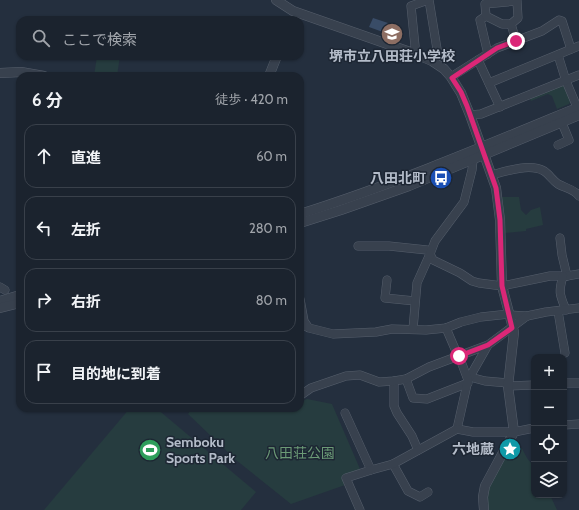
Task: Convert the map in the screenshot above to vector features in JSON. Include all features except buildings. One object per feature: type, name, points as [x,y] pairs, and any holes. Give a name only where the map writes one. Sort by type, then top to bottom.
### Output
[{"type":"street","points":[[276,0],[292,16]]},
{"type":"street","points":[[413,53],[415,46],[411,6],[428,0],[438,49],[432,61]]},
{"type":"street","points":[[517,1],[518,18],[510,24],[502,24],[486,16],[485,4],[517,1]]},
{"type":"street","points":[[486,16],[480,20],[488,54]]},
{"type":"street","points":[[304,20],[413,53],[432,61],[444,69],[461,92],[483,150],[496,188],[498,200],[502,286],[514,332],[508,384],[514,432],[485,486],[483,497],[484,510]]},
{"type":"street","points":[[452,78],[497,48],[542,31],[559,20],[562,21],[575,48],[489,83]]},
{"type":"street","points":[[510,24],[516,41]]},
{"type":"street","points":[[558,55],[578,110]]},
{"type":"street","points":[[271,72],[275,60]]},
{"type":"street","points":[[478,60],[500,107]]},
{"type":"street","points":[[0,73],[16,72]]},
{"type":"street","points":[[470,115],[481,114],[579,76]]},
{"type":"street","points":[[304,213],[562,123],[578,110]]},
{"type":"street","points":[[304,222],[374,198],[473,160],[483,150],[578,110]]},
{"type":"street","points":[[558,145],[569,140],[562,123]]},
{"type":"street","points":[[413,329],[417,284],[435,241],[464,202],[473,160]]},
{"type":"street","points":[[492,175],[524,167],[543,170],[557,183],[576,192],[579,196]]},
{"type":"street","points":[[560,238],[565,276],[560,287],[565,352]]},
{"type":"street","points":[[358,246],[389,246],[427,250],[432,260],[478,283],[502,286],[550,276],[579,274]]},
{"type":"street","points":[[387,280],[385,298],[416,300]]},
{"type":"street","points":[[0,301],[16,296]]},
{"type":"street","points":[[0,308],[16,304]]},
{"type":"street","points":[[304,325],[309,328],[333,334],[376,332],[392,329],[426,330],[446,328],[461,322],[481,317],[509,314],[527,316],[579,308]]},
{"type":"street","points":[[304,393],[311,388],[346,376],[360,375],[379,382],[406,379],[429,367],[488,345],[527,316]]},
{"type":"street","points":[[304,320],[309,328]]},
{"type":"street","points":[[446,328],[469,380]]},
{"type":"street","points":[[457,429],[469,380],[488,345]]},
{"type":"street","points":[[406,379],[413,398],[427,399],[469,380],[531,385]]},
{"type":"street","points":[[394,381],[394,406],[412,436],[418,450]]},
{"type":"street","points":[[567,383],[579,383]]},
{"type":"street","points":[[345,414],[371,470]]},
{"type":"street","points":[[567,425],[579,424]]},
{"type":"street","points":[[360,510],[346,478],[393,464],[457,429],[473,432],[514,432],[531,429]]},
{"type":"street","points":[[393,464],[408,491],[420,498],[428,492]]},
{"type":"green space","points":[[96,60],[119,60],[118,72],[95,72]]},
{"type":"green space","points":[[563,84],[571,100],[569,104],[557,109],[552,96],[548,94],[531,101],[529,97]]},
{"type":"green space","points":[[502,197],[519,197],[521,210],[526,215],[531,210],[540,207],[543,225],[526,229],[526,231],[505,233]]},
{"type":"green space","name":"八田荘公園","points":[[307,399],[332,404],[360,469],[345,485],[291,504],[236,460],[188,414],[189,412],[304,412],[304,400]]},
{"type":"green space","name":"Semboku Sports Park","points":[[127,412],[161,412],[256,492],[241,510],[44,510]]},
{"type":"green space","points":[[518,441],[531,463],[531,498],[551,498],[557,510],[489,510],[487,501],[488,489],[511,444]]},
{"type":"water","points":[[373,18],[394,25],[391,35],[369,27]]},
{"type":"place","name":"堺市立八田荘小学校","points":[[392,34]]},
{"type":"place","name":"八田北町","points":[[441,178]]},
{"type":"place","name":"六地蔵","points":[[510,449]]},
{"type":"place","name":"Semboku Sports Park","points":[[150,450]]},
{"type":"route","points":[[459,356],[488,345],[512,328],[502,286],[500,220],[496,188],[467,106],[461,92],[452,78],[497,48],[516,41]]}]
